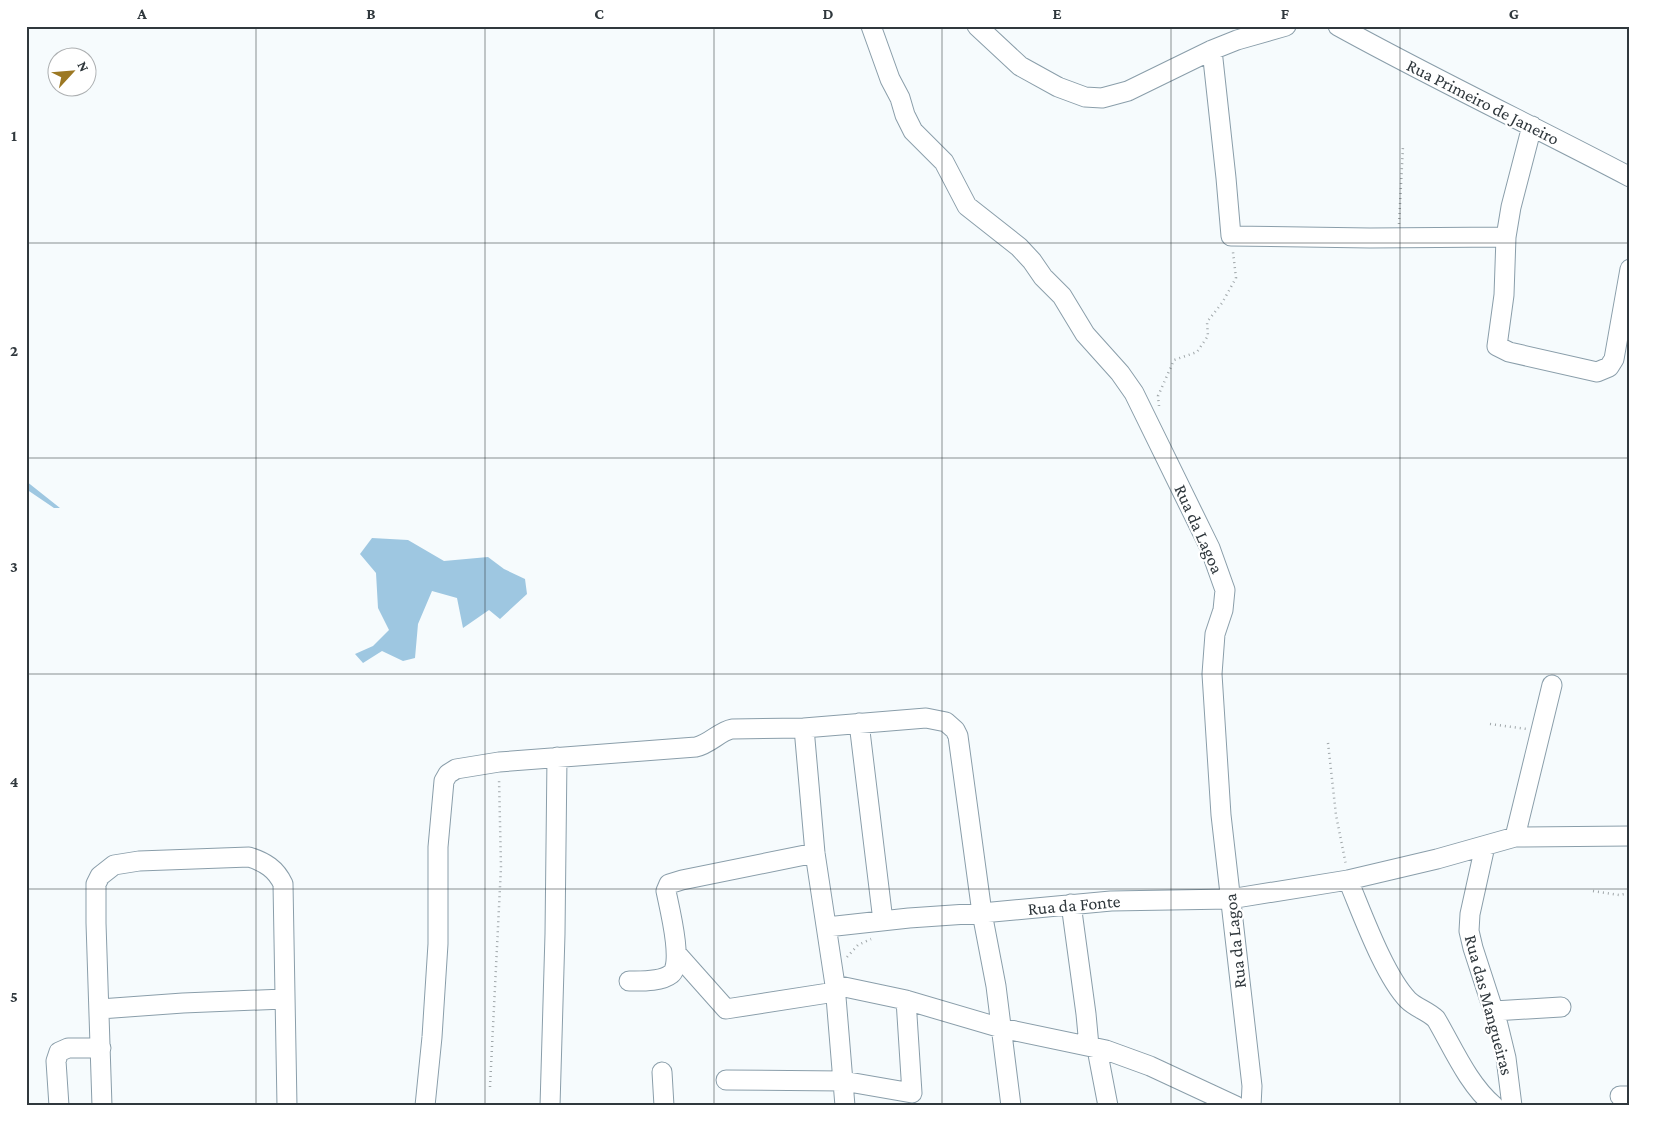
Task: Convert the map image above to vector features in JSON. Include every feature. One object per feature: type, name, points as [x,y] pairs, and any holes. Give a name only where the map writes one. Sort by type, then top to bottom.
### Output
[{"type":"street","name":"Rua da Lagoa","points":[[871,26],[910,127],[944,162],[967,206],[1027,255],[1043,278],[1062,296],[1085,334],[1126,382],[1142,407],[1210,548],[1225,590],[1223,610],[1215,634],[1212,674],[1230,898],[1252,1086],[1250,1106]]},
{"type":"street","points":[[977,26],[1020,66],[1058,87],[1085,97],[1102,98],[1128,91],[1212,50],[1237,40],[1286,26]]},
{"type":"street","name":"Rua Primeiro de Janeiro","points":[[1338,26],[1414,68],[1630,177]]},
{"type":"street","points":[[1212,50],[1226,178],[1230,236],[1506,237]]},
{"type":"street","points":[[1532,126],[1511,207],[1506,237],[1504,295],[1498,346],[1508,352],[1596,372],[1609,367],[1614,359],[1630,269]]},
{"type":"street","points":[[1515,837],[1552,686]]},
{"type":"street","points":[[425,1106],[438,944],[438,847],[444,780],[448,774],[456,769],[499,762],[696,748],[712,741],[724,731],[732,729],[804,728],[926,718],[937,718],[946,722],[958,736],[982,913],[996,986],[1011,1106]]},
{"type":"street","points":[[859,723],[879,929]]},
{"type":"street","points":[[804,728],[814,853],[827,927],[834,983],[845,1106]]},
{"type":"street","points":[[550,1106],[555,934],[557,757]]},
{"type":"street","name":"Rua da Fonte","points":[[827,927],[879,929],[982,913],[1071,904],[1159,899],[1230,898],[1348,880],[1515,837],[1630,836]]},
{"type":"street","name":"Rua das Mangueiras","points":[[1485,846],[1472,905],[1469,932],[1494,1011],[1506,1058],[1512,1106]]},
{"type":"street","points":[[629,981],[658,979],[669,976],[675,969],[677,954],[666,891],[669,884],[814,853]]},
{"type":"street","points":[[102,1106],[96,922],[96,884],[100,876],[114,866],[139,860],[249,857],[260,860],[275,871],[283,884],[287,1106]]},
{"type":"street","points":[[1348,880],[1381,956],[1400,991],[1414,1005],[1431,1014],[1436,1019],[1472,1080],[1494,1106]]},
{"type":"street","points":[[1071,904],[1086,1014],[1108,1106]]},
{"type":"street","points":[[677,954],[726,1009],[834,983],[906,1000],[1001,1028],[1093,1048],[1150,1066],[1236,1106]]},
{"type":"street","points":[[100,1009],[284,999]]},
{"type":"street","points":[[726,1080],[843,1081],[913,1099],[906,1000]]},
{"type":"street","points":[[1494,1011],[1561,1007]]},
{"type":"street","points":[[59,1106],[56,1061],[59,1052],[68,1048],[101,1048]]},
{"type":"street","points":[[662,1072],[664,1106]]},
{"type":"path","points":[[1398,238],[1403,146]]},
{"type":"path","points":[[1160,413],[1158,396],[1174,360],[1197,352],[1208,336],[1207,322],[1222,302],[1236,278],[1230,236]]},
{"type":"path","points":[[1490,724],[1541,731]]},
{"type":"path","points":[[1328,742],[1336,815],[1348,880]]},
{"type":"path","points":[[490,1087],[501,868],[499,762]]},
{"type":"path","points":[[1593,891],[1619,895],[1630,893]]},
{"type":"path","points":[[834,983],[858,946],[879,929]]},
{"type":"water","points":[[26,481],[60,508],[54,508],[26,489]]},
{"type":"water","points":[[372,538],[408,540],[444,561],[488,557],[504,569],[525,579],[527,594],[500,619],[489,610],[463,628],[457,598],[432,591],[418,624],[415,658],[403,661],[382,651],[363,663],[355,654],[373,646],[389,630],[378,608],[376,573],[360,554]]}]
